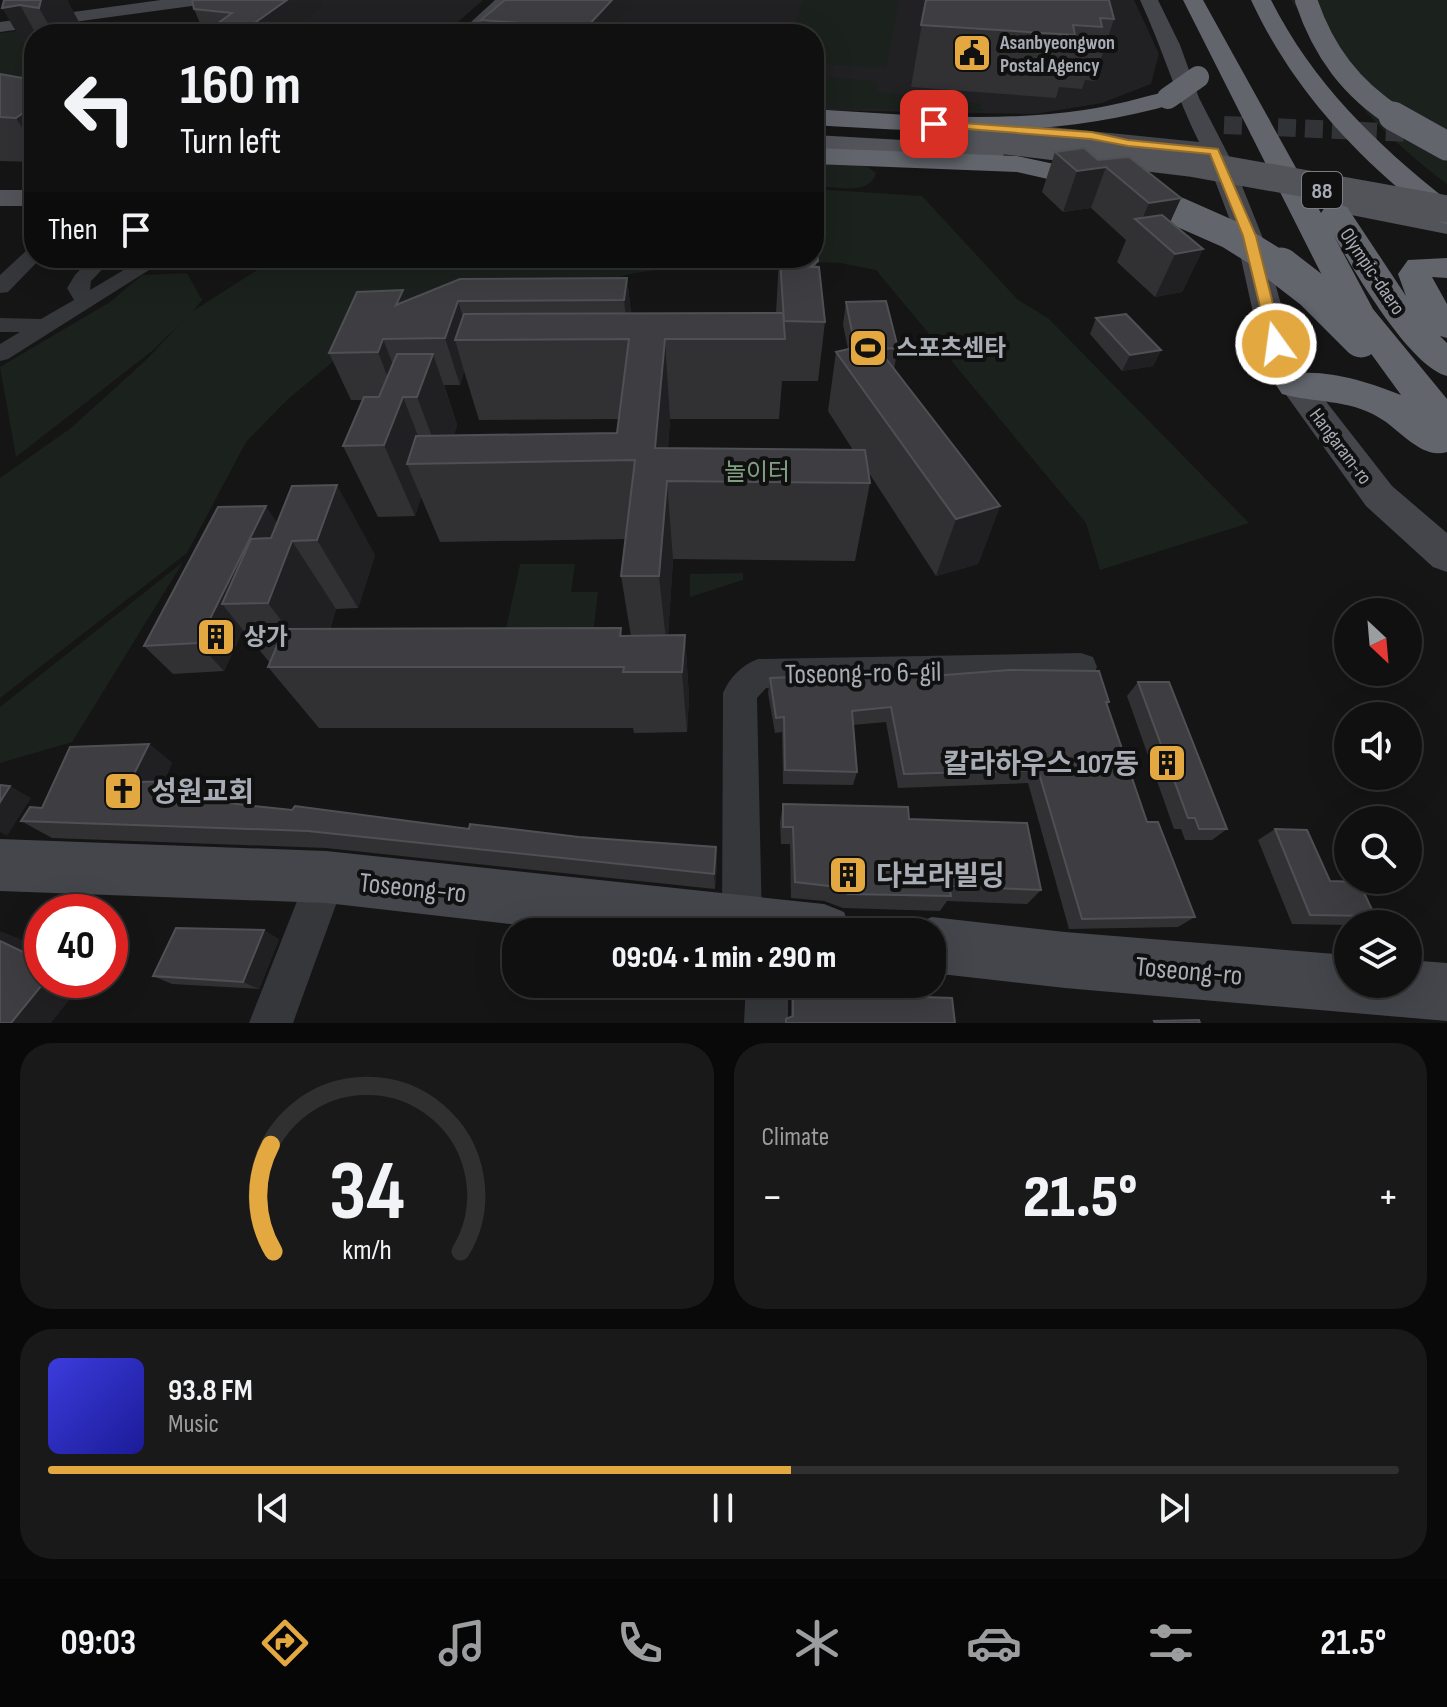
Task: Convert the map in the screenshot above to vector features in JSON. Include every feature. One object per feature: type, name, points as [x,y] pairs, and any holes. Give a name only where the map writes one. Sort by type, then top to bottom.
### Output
[{"type":"highway","points":[[1172,0],[1194,37],[1199,62],[1198,77]]},
{"type":"highway","points":[[1193,0],[1357,311],[1440,418]]},
{"type":"highway","name":"Olympic-daero","points":[[1222,0],[1245,55],[1354,246],[1411,326],[1447,364]]},
{"type":"highway","name":"88","points":[[1261,0],[1312,87],[1371,153],[1447,212]]},
{"type":"highway","points":[[1273,0],[1294,39],[1299,66]]},
{"type":"highway","points":[[1292,0],[1333,69],[1357,101],[1447,192]]},
{"type":"highway","points":[[1306,0],[1313,26],[1343,72],[1357,101]]},
{"type":"highway","points":[[824,118],[882,121],[1058,120],[1120,111],[1168,98],[1209,71],[1212,40]]},
{"type":"highway","points":[[1343,72],[1378,108],[1447,146]]},
{"type":"highway","points":[[824,156],[1017,164],[1070,174],[1136,193],[1222,228],[1261,251],[1320,294],[1378,360],[1440,418]]},
{"type":"highway","points":[[1447,268],[1419,267],[1414,274],[1423,297],[1447,327]]},
{"type":"highway","points":[[1295,385],[1347,389],[1376,399],[1404,413],[1447,450]]},
{"type":"main road","points":[[824,128],[982,145],[1447,212]]},
{"type":"main road","points":[[824,143],[982,145]]},
{"type":"main road","points":[[1336,197],[1447,225]]},
{"type":"street","points":[[0,27],[199,0]]},
{"type":"street","points":[[478,24],[505,0]]},
{"type":"street","name":"Hangaram-ro","points":[[1149,0],[1171,45],[1188,98],[1202,121],[1249,236],[1276,344],[1295,385],[1379,496],[1447,556]]},
{"type":"street","points":[[882,121],[1072,134],[1214,151]]},
{"type":"street","points":[[1070,174],[1093,170],[1110,161],[1104,149],[1072,134]]},
{"type":"street","points":[[1104,149],[1128,143]]},
{"type":"street","points":[[0,287],[24,264]]},
{"type":"street","points":[[86,302],[78,288],[93,268]]},
{"type":"street","points":[[0,354],[142,268]]},
{"type":"street","points":[[0,325],[47,326]]},
{"type":"street","name":"Toseong-ro 6-gil","points":[[759,918],[740,693],[758,674],[1081,667]]},
{"type":"street","name":"Toseong-ro","points":[[0,865],[326,877],[682,918]]},
{"type":"street","points":[[271,1023],[326,877]]},
{"type":"street","name":"Toseong-ro","points":[[946,947],[1065,960],[1447,992]]},
{"type":"street","points":[[766,1023],[767,998]]},
{"type":"shaded area","points":[[306,0],[483,0],[455,24],[269,24]]},
{"type":"shaded area","points":[[527,0],[1134,0],[1159,54],[1151,84],[1102,103],[1035,114],[824,110],[824,24],[501,24]]},
{"type":"shaded area","points":[[803,0],[899,0],[886,68],[824,64],[824,24],[794,24]]},
{"type":"shaded area","points":[[1291,0],[1447,0],[1447,184],[1404,149],[1351,94]]},
{"type":"shaded area","points":[[24,30],[24,82],[0,85],[0,33]]},
{"type":"shaded area","points":[[824,76],[877,82],[877,92],[981,104],[984,111],[824,108]]},
{"type":"shaded area","points":[[824,160],[868,167],[876,173],[866,185],[824,187]]},
{"type":"shaded area","points":[[824,190],[922,196],[1018,300],[1048,318],[1249,523],[1100,570],[1086,523],[876,270],[824,262]]},
{"type":"shaded area","points":[[260,268],[672,268],[635,273],[359,340],[288,399],[246,442],[187,553],[0,698],[0,478],[71,428],[146,360],[180,324],[152,351],[16,457],[0,367],[110,302],[142,275],[187,273],[202,300],[193,311]]},
{"type":"shaded area","points":[[183,562],[72,742],[0,763],[0,707]]},
{"type":"shaded area","points":[[520,564],[575,564],[571,592],[598,592],[592,643],[503,643]]},
{"type":"shaded area","points":[[743,573],[743,580],[690,597],[690,574]]},
{"type":"building","points":[[4,0],[41,0],[39,8],[20,5],[2,8]]},
{"type":"building","points":[[192,0],[287,0],[253,24],[217,24],[232,13],[194,9]]},
{"type":"building","points":[[505,0],[612,0],[590,24],[481,20]]},
{"type":"building","points":[[926,0],[1109,0],[1114,19],[1100,18],[1102,27],[1073,25],[1075,35],[921,25]]},
{"type":"building","points":[[0,74],[24,78],[24,112],[16,118],[0,117]]},
{"type":"building","points":[[1084,148],[1098,160],[1129,157],[1181,198],[1149,203],[1106,167],[1077,171],[1055,152]]},
{"type":"building","points":[[1162,215],[1203,249],[1175,254],[1135,219]]},
{"type":"building","points":[[781,268],[819,268],[825,322],[784,321]]},
{"type":"building","points":[[627,278],[624,300],[458,301],[445,338],[383,339],[378,352],[329,353],[357,292],[403,290],[396,305],[460,279]]},
{"type":"building","points":[[886,301],[898,348],[879,349],[874,343],[855,347],[846,302]]},
{"type":"building","points":[[783,313],[785,339],[665,339],[655,448],[865,450],[870,483],[667,481],[659,576],[621,576],[635,460],[407,464],[416,436],[617,433],[629,339],[455,340],[464,314]]},
{"type":"building","points":[[1126,314],[1161,350],[1130,355],[1096,318]]},
{"type":"building","points":[[874,343],[1000,506],[956,519],[836,352]]},
{"type":"building","points":[[397,354],[433,354],[417,397],[403,397],[384,445],[343,446],[364,397],[379,397]]},
{"type":"building","points":[[337,485],[317,540],[292,541],[268,603],[222,604],[251,539],[271,538],[292,486]]},
{"type":"building","points":[[266,506],[198,643],[144,646],[218,507]]},
{"type":"building","points":[[621,628],[620,636],[685,635],[682,672],[623,672],[624,667],[268,667],[284,629]]},
{"type":"building","points":[[1009,670],[1099,671],[1109,702],[1106,702],[1147,822],[1158,822],[1195,917],[1082,919],[1038,770],[904,774],[891,707],[852,711],[857,772],[785,770],[784,717],[776,718],[770,678],[918,672],[919,677]]},
{"type":"building","points":[[1138,682],[1169,682],[1227,829],[1199,829],[1195,818],[1188,818]]},
{"type":"building","points":[[149,744],[130,782],[197,781],[190,799],[292,810],[295,806],[469,829],[470,824],[579,837],[716,847],[714,874],[308,831],[21,821],[30,807],[42,808],[70,747]]},
{"type":"building","points":[[0,785],[10,786],[0,802]]},
{"type":"building","points":[[783,804],[908,807],[909,819],[1027,823],[1041,890],[949,886],[951,896],[848,894],[829,886],[795,882],[793,827],[783,827]]},
{"type":"building","points":[[1275,829],[1307,830],[1330,881],[1334,881],[1334,894],[1365,894],[1372,910],[1334,910],[1334,915],[1310,915]]},
{"type":"building","points":[[176,928],[264,930],[243,982],[153,976]]},
{"type":"building","points":[[0,941],[24,952],[24,998],[31,998],[11,1023],[0,1023]]},
{"type":"building","points":[[793,998],[952,998],[955,1023],[786,1023],[786,1019],[793,1016]]},
{"type":"building","points":[[1199,1020],[1200,1023],[1154,1021]]},
{"type":"tunnel","points":[[1224,125],[1431,134]]},
{"type":"place","name":"Asanbyeongwon Postal Agency","points":[[972,53]]},
{"type":"place","name":"스포츠센타","points":[[868,348]]},
{"type":"place","name":"상가","points":[[216,637]]},
{"type":"place","name":"칼라하우스 107동","points":[[1167,763]]},
{"type":"place","name":"성원교회","points":[[123,791]]},
{"type":"place","name":"다보라빌딩","points":[[848,875]]},
{"type":"route","points":[[934,124],[1091,136],[1128,143],[1214,151],[1249,236],[1276,344]]},
{"type":"park label","name":"놀이터","points":[[757,472]]}]
